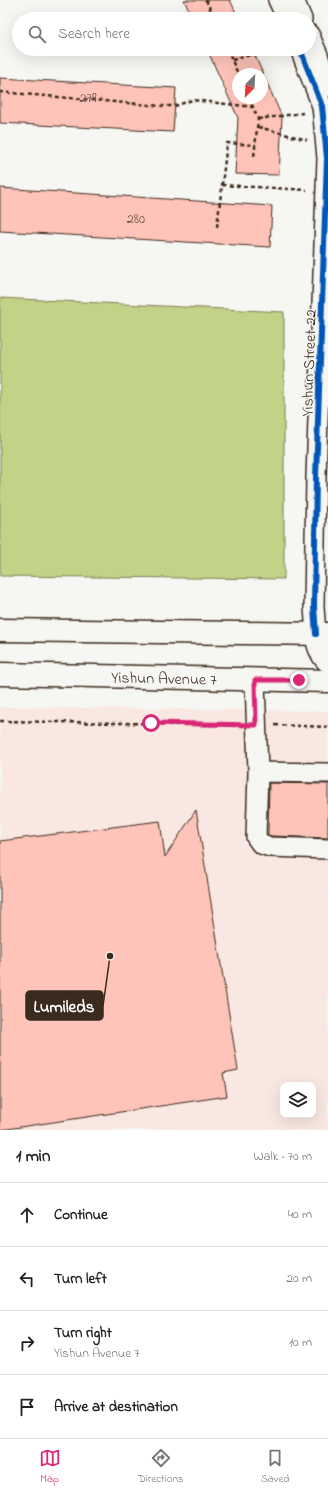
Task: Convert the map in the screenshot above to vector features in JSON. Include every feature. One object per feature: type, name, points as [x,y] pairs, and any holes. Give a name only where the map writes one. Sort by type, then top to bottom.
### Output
[{"type":"main road","points":[[0,630],[322,634],[318,645],[324,658],[328,661]]},
{"type":"main road","name":"Yishun Avenue 7","points":[[0,674],[328,681]]},
{"type":"street","points":[[278,0],[284,12]]},
{"type":"street","points":[[294,0],[299,12]]},
{"type":"street","points":[[316,50],[328,86]]},
{"type":"street","name":"Yishun Street 22","points":[[303,56],[322,106],[327,158],[316,484],[314,607],[322,634]]},
{"type":"street","points":[[255,680],[258,772],[256,837],[261,844],[270,847],[328,849]]},
{"type":"street","points":[[258,772],[328,773]]},
{"type":"path","points":[[206,0],[211,12]]},
{"type":"path","points":[[231,56],[235,68]]},
{"type":"path","points":[[232,60],[247,56]]},
{"type":"path","points":[[0,92],[162,106],[175,106],[192,100],[253,107]]},
{"type":"path","points":[[252,104],[258,119],[254,157]]},
{"type":"path","points":[[258,119],[307,112]]},
{"type":"path","points":[[258,127],[313,141]]},
{"type":"path","points":[[217,227],[227,143],[256,145]]},
{"type":"path","points":[[222,185],[310,190]]},
{"type":"path","points":[[0,721],[328,727]]},
{"type":"shaded area","points":[[0,707],[328,711],[328,1130],[0,1130]]},
{"type":"green space","points":[[0,298],[284,312],[284,579],[0,576]]},
{"type":"building","points":[[184,0],[230,0],[236,12],[190,12]]},
{"type":"building","points":[[210,56],[255,56],[260,68],[232,68],[232,104],[268,104],[268,85],[282,117],[279,175],[235,174],[238,118]]},
{"type":"building","points":[[0,78],[176,88],[173,132],[0,123]]},
{"type":"building","points":[[0,188],[272,206],[270,247],[0,231]]},
{"type":"building","points":[[269,783],[328,784],[328,838],[268,835]]},
{"type":"building","points":[[196,810],[238,1070],[223,1073],[227,1096],[0,1130],[0,841],[160,821],[165,857]]},
{"type":"cycle path","points":[[303,56],[322,106],[327,158],[316,477],[314,607],[316,634]]},
{"type":"place","name":"Lumileds","points":[[110,956]]},
{"type":"route","points":[[151,723],[256,725],[255,680],[299,680]]}]
